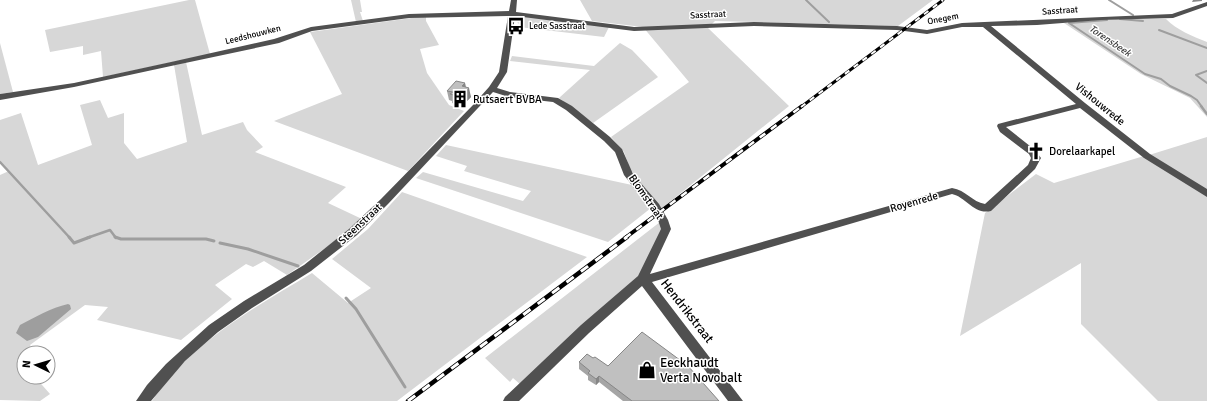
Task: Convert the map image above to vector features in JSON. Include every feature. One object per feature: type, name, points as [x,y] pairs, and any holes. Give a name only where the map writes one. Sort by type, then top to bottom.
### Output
[{"type":"street","name":"Steenstraat","points":[[143,401],[158,381],[190,348],[225,319],[319,260],[350,235],[372,215],[491,89],[499,80],[503,72],[514,0]]},
{"type":"street","name":"Sasstraat","points":[[984,24],[1173,16],[1207,4]]},
{"type":"street","name":"Sasstraat","points":[[513,13],[634,29],[754,24],[897,28],[906,30]]},
{"type":"street","name":"Leedshouwken","points":[[0,97],[74,85],[171,64],[276,41],[311,29],[409,16],[513,13]]},
{"type":"street","name":"Onegem","points":[[906,30],[927,32],[962,25],[984,24]]},
{"type":"street","name":"Vishouwrede","points":[[984,24],[1082,105],[1147,156],[1207,194]]},
{"type":"street","name":"Blomstraat","points":[[491,89],[509,94],[555,100],[602,134],[619,151],[629,175],[655,207],[663,220],[666,229],[642,279],[585,329],[510,401]]},
{"type":"street","name":"Royenrede","points":[[642,279],[658,277],[952,191],[958,191],[975,206],[987,208],[1032,167],[1035,160],[1032,152],[1003,130],[1001,126],[1082,105]]},
{"type":"street","name":"Hendrikstraat","points":[[642,279],[653,291],[736,401]]},
{"type":"shaded area","points":[[195,0],[210,54],[103,77],[101,51],[83,55],[83,46],[50,52],[45,30]]},
{"type":"shaded area","points":[[351,0],[360,0],[362,12],[360,12],[363,21],[356,22]]},
{"type":"shaded area","points":[[580,0],[933,0],[898,26],[715,21],[708,28],[789,106],[661,209],[630,169],[624,152],[611,137],[689,82],[643,27],[592,21]]},
{"type":"shaded area","points":[[518,15],[609,27],[604,37],[519,27],[517,22]]},
{"type":"shaded area","points":[[426,16],[426,21],[439,45],[420,49],[427,73],[449,105],[464,111],[408,171],[274,121],[342,94],[310,32]]},
{"type":"shaded area","points":[[1117,19],[1166,19],[1180,30],[1207,42],[1207,117],[1190,98],[1141,74],[1064,23]]},
{"type":"shaded area","points":[[0,43],[13,92],[0,94]]},
{"type":"shaded area","points":[[620,43],[632,50],[658,77],[593,123],[559,98],[590,70],[510,61],[512,56],[594,66]]},
{"type":"shaded area","points":[[186,62],[202,135],[243,122],[247,130],[263,147],[255,152],[346,187],[328,203],[362,219],[331,244],[287,275],[264,261],[253,267],[246,264],[215,285],[232,299],[181,340],[97,320],[108,307],[85,305],[30,345],[16,345],[16,385],[42,385],[50,394],[40,401],[0,400],[0,175],[9,171],[0,161],[0,120],[21,113],[38,165],[92,145],[80,105],[100,100],[108,118],[124,113],[124,143],[137,159],[187,142],[174,65]]},
{"type":"shaded area","points":[[1207,137],[1207,192],[1149,155]]},
{"type":"shaded area","points":[[446,145],[632,185],[651,208],[608,242],[416,178],[423,172],[523,201],[531,191],[464,171],[467,166],[436,156]]},
{"type":"shaded area","points":[[1144,156],[1207,196],[1207,401],[1158,401],[1081,324],[1081,263],[960,336],[985,213],[1036,174],[1054,183]]},
{"type":"shaded area","points":[[402,192],[587,257],[397,401],[152,401],[167,380],[185,361],[224,328],[312,273],[348,303],[371,288],[332,259],[368,229]]},
{"type":"shaded area","points":[[660,222],[663,228],[644,272],[521,385],[513,378],[510,382],[485,358]]},
{"type":"shaded area","points":[[68,304],[70,305],[71,309],[38,337],[27,341],[16,333],[20,325],[49,310]]},
{"type":"building","points":[[456,81],[465,83],[462,86],[469,88],[461,97],[450,94],[453,92],[447,91]]},
{"type":"building","name":"Eeckhaudt Verta Novobalt","points":[[642,332],[688,366],[719,401],[632,401],[599,376],[596,379],[588,373],[590,371],[579,362],[587,354],[593,358],[595,357],[608,366]]},
{"type":"waterway","points":[[806,0],[829,22]]},
{"type":"waterway","name":"Torensbeek","points":[[1109,0],[1133,15]]},
{"type":"waterway","name":"Torensbeek","points":[[1120,19],[1143,21]]},
{"type":"waterway","name":"Torensbeek","points":[[1107,20],[1069,23],[1145,74],[1161,79],[1170,86],[1191,96],[1197,100],[1202,107]]},
{"type":"waterway","points":[[1159,30],[1207,48]]},
{"type":"waterway","points":[[1207,71],[1196,75],[1207,83]]},
{"type":"waterway","name":"Torensbeek","points":[[1201,106],[1207,114]]},
{"type":"waterway","points":[[0,162],[70,238]]},
{"type":"waterway","points":[[87,238],[110,230],[115,237]]},
{"type":"waterway","points":[[69,237],[74,243],[90,237]]},
{"type":"waterway","points":[[115,237],[121,239],[206,239],[214,241]]},
{"type":"waterway","points":[[220,243],[248,249],[298,266]]},
{"type":"waterway","points":[[346,298],[356,309],[405,387]]},
{"type":"railway","points":[[801,107],[943,0]]},
{"type":"railway","points":[[625,238],[802,106]]},
{"type":"railway","points":[[408,401],[627,237]]},
{"type":"place","name":"Lede Sasstraat","points":[[516,26]]},
{"type":"place","name":"Rutsaert BVBA","points":[[460,99]]},
{"type":"place","name":"Dorelaarkapel","points":[[1036,151]]},
{"type":"place","name":"Eeckhaudt Verta Novobalt","points":[[647,370]]}]
